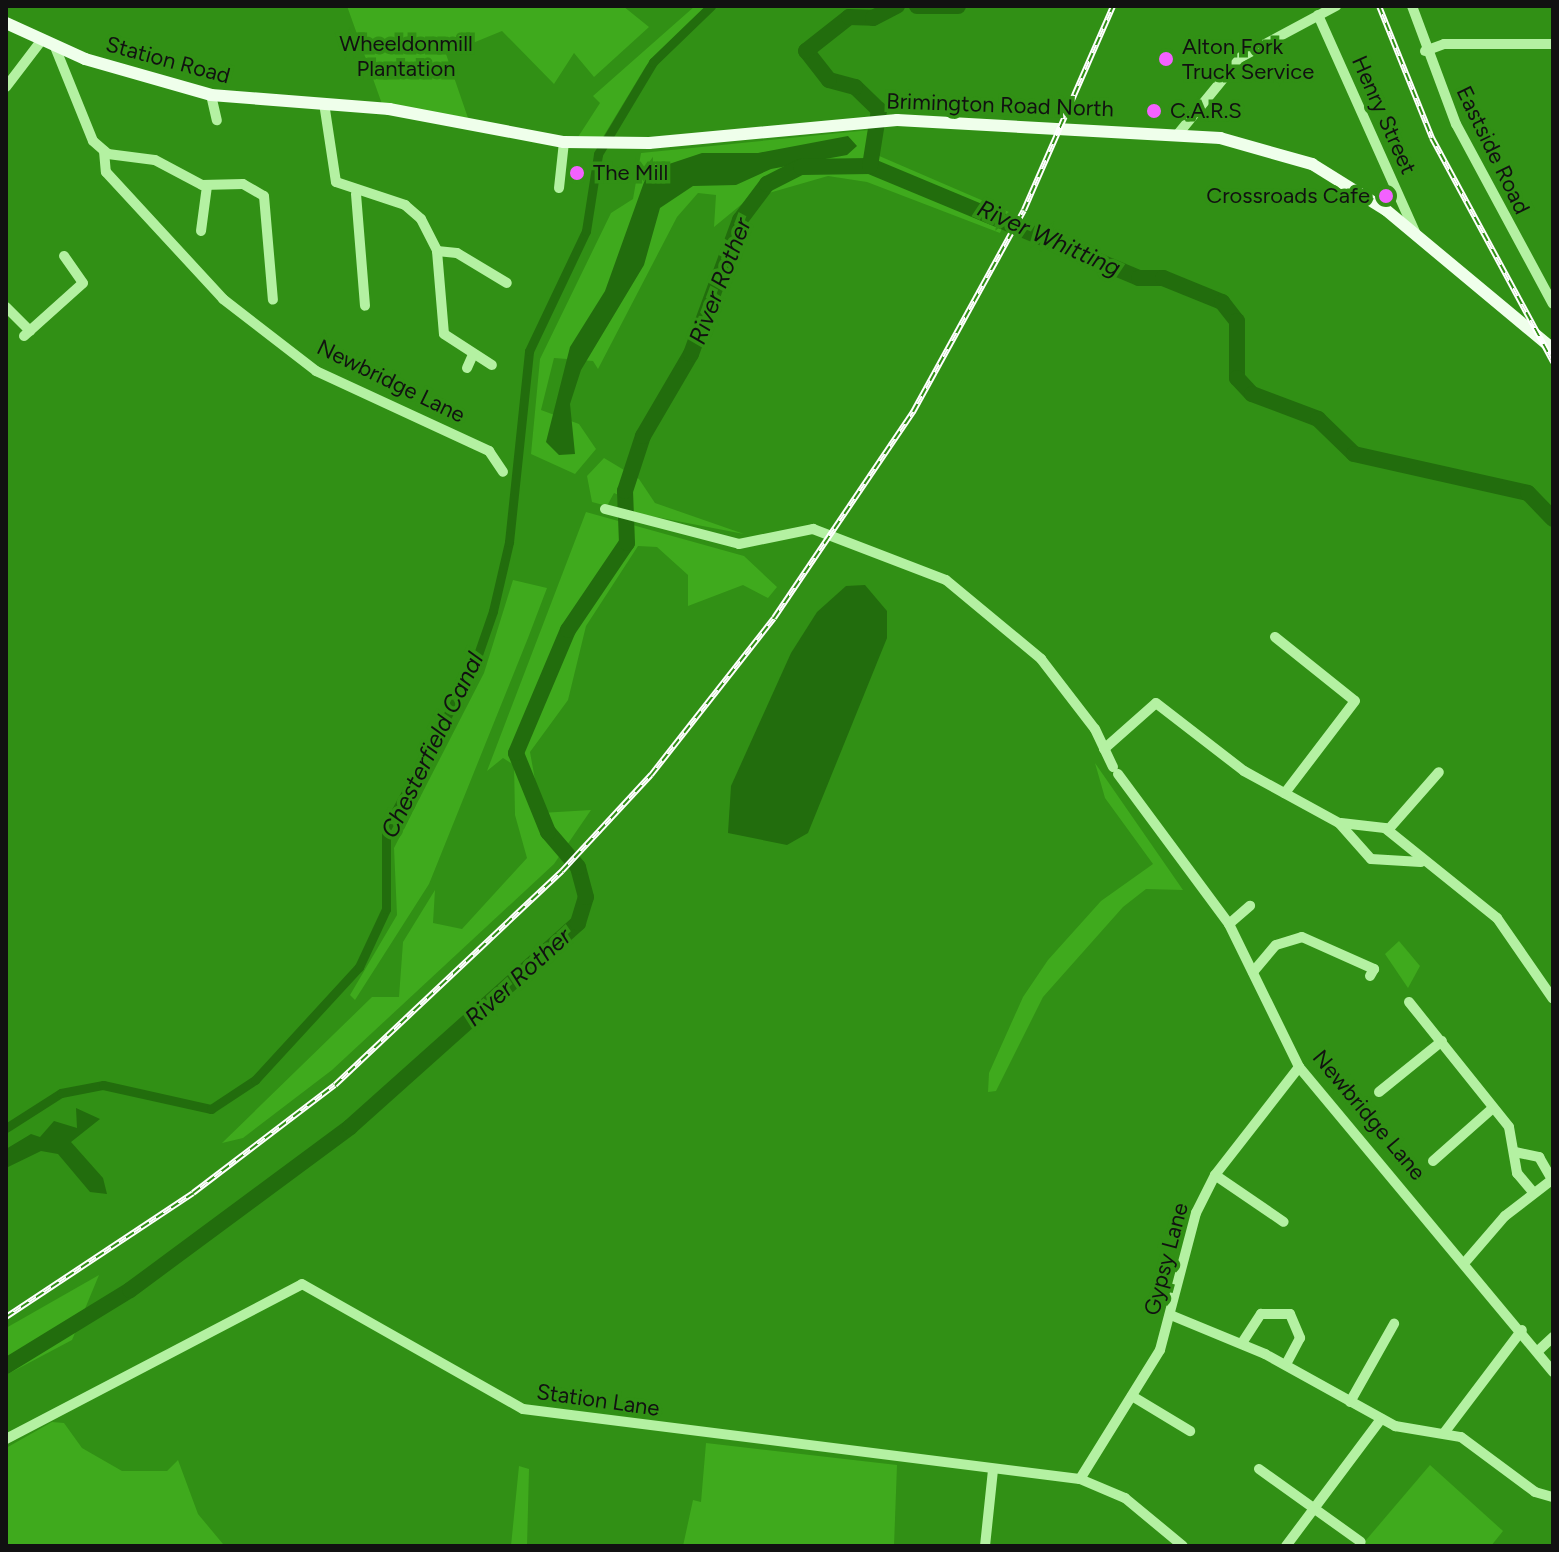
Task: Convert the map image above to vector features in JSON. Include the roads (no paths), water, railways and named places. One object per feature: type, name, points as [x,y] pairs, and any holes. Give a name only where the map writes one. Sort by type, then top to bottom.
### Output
[{"type":"main road","name":"Station Road","points":[[6,23],[55,47],[211,95],[324,103],[589,144],[609,145],[715,134]]},
{"type":"main road","name":"Brimington Road North","points":[[715,134],[897,120],[1178,134],[1312,164],[1415,232],[1553,349]]},
{"type":"street","points":[[1178,134],[1241,57],[1336,6]]},
{"type":"street","name":"Eastside Road","points":[[1412,6],[1425,51],[1489,194],[1553,304]]},
{"type":"street","name":"Henry Street","points":[[1318,15],[1415,232]]},
{"type":"street","points":[[6,87],[41,41]]},
{"type":"street","points":[[1425,51],[1444,44],[1553,44]]},
{"type":"street","name":"Newbridge Lane","points":[[55,47],[106,153],[106,172],[223,299],[316,371],[489,451],[503,472]]},
{"type":"street","points":[[211,95],[217,120]]},
{"type":"street","points":[[324,103],[329,169],[356,194],[405,205],[428,228],[437,251],[444,334],[472,357],[492,365]]},
{"type":"street","points":[[559,188],[564,142]]},
{"type":"street","points":[[106,153],[155,160],[207,186],[243,184],[264,196],[273,300]]},
{"type":"street","points":[[201,231],[207,186]]},
{"type":"street","points":[[356,194],[365,306]]},
{"type":"street","points":[[437,251],[489,272],[507,283]]},
{"type":"street","points":[[6,307],[27,333],[83,283],[64,256]]},
{"type":"street","points":[[481,285],[489,272]]},
{"type":"street","points":[[467,368],[472,357]]},
{"type":"street","name":"Newbridge Lane","points":[[605,509],[739,544],[813,529],[946,580],[1041,659],[1116,771],[1131,785],[1229,924],[1299,1067],[1467,1260],[1553,1372]]},
{"type":"street","points":[[1275,637],[1355,701],[1285,793]]},
{"type":"street","points":[[1104,749],[1156,703],[1285,793],[1339,823],[1371,859],[1421,862]]},
{"type":"street","points":[[1386,858],[1391,834],[1439,772]]},
{"type":"street","points":[[1339,823],[1372,827],[1391,834],[1421,862],[1497,918],[1553,999]]},
{"type":"street","points":[[1361,848],[1372,827]]},
{"type":"street","points":[[1229,924],[1250,906]]},
{"type":"street","points":[[1253,972],[1276,945],[1302,937],[1374,969],[1370,976]]},
{"type":"street","points":[[1409,1002],[1509,1127],[1517,1173],[1534,1193]]},
{"type":"street","points":[[1379,1092],[1442,1041]]},
{"type":"street","name":"Gypsy Lane","points":[[1080,1479],[1132,1396],[1173,1316],[1187,1243],[1215,1175],[1299,1067]]},
{"type":"street","points":[[1433,1161],[1493,1108]]},
{"type":"street","points":[[1467,1260],[1552,1179],[1539,1157],[1515,1152]]},
{"type":"street","points":[[1215,1175],[1284,1222]]},
{"type":"street","name":"Station Lane","points":[[6,1439],[302,1284],[523,1409],[1080,1479],[1125,1498],[1183,1546]]},
{"type":"street","points":[[1242,1343],[1261,1314],[1290,1314],[1300,1338],[1286,1364]]},
{"type":"street","points":[[1173,1316],[1286,1364],[1381,1419],[1444,1433],[1553,1497]]},
{"type":"street","points":[[1350,1402],[1394,1324]]},
{"type":"street","points":[[1444,1433],[1522,1330]]},
{"type":"street","points":[[1538,1351],[1553,1337]]},
{"type":"street","points":[[1132,1396],[1190,1431]]},
{"type":"street","points":[[1286,1546],[1381,1419]]},
{"type":"street","points":[[1259,1469],[1361,1542]]},
{"type":"street","points":[[985,1546],[993,1470]]},
{"type":"waterway","name":"Chesterfield Canal","points":[[6,1128],[61,1093],[103,1085],[211,1109],[255,1080],[359,967],[386,909],[386,829],[474,666],[493,611],[509,542],[529,351],[586,231],[598,154],[653,62],[711,6]]},
{"type":"waterway","name":"River Rother","points":[[6,1366],[130,1290],[350,1127],[578,923],[586,897],[578,867],[548,832],[516,753],[568,630],[627,543],[625,491],[643,436],[691,354],[740,220],[767,184],[801,167],[870,166],[879,110],[855,87],[829,80],[806,51],[849,17],[873,18],[897,6]]},
{"type":"waterway","name":"River Rother","points":[[917,6],[958,6]]},
{"type":"waterway","name":"River Whitting","points":[[870,166],[1139,278],[1163,278],[1222,302],[1237,321],[1237,378],[1252,394],[1318,419],[1354,454],[1528,493],[1553,519]]},
{"type":"railway","points":[[6,1317],[193,1193],[335,1085],[562,871],[651,775],[774,618],[913,412],[1024,210],[1113,6]]},
{"type":"railway","points":[[1379,6],[1432,138],[1553,362]]},
{"type":"place","name":"Alton Fork Truck Service","points":[[1166,59]]},
{"type":"place","name":"C.A.R.S","points":[[1154,111]]},
{"type":"place","name":"The Mill","points":[[577,173]]},
{"type":"place","name":"Crossroads Cafe","points":[[1386,196]]},
{"type":"park label","name":"Wheeldonmill Plantation","points":[[406,56]]}]
